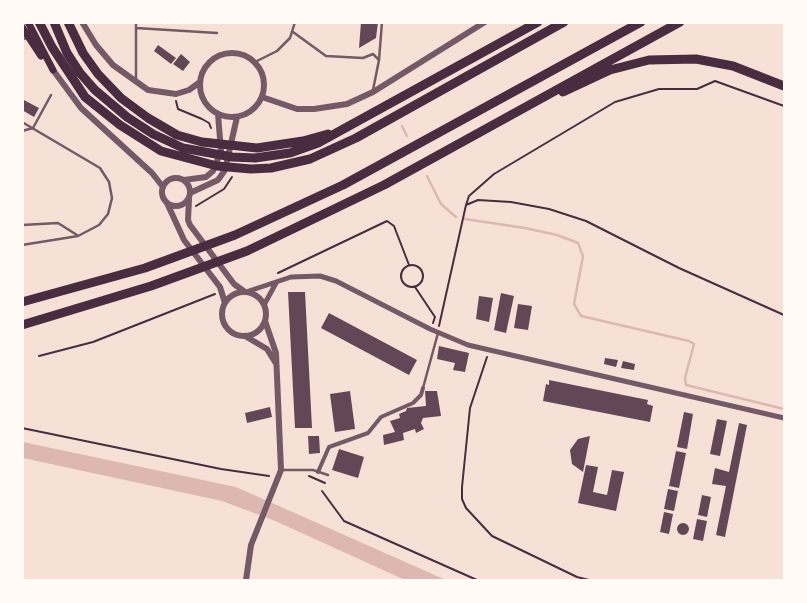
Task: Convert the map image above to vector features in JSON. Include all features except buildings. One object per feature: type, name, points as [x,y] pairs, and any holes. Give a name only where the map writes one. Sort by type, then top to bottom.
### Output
[{"type":"highway","points":[[39,22],[52,47],[85,97],[140,139],[160,151],[200,157],[251,169],[271,168],[310,159],[356,138],[564,22]]},
{"type":"highway","points":[[54,22],[67,53],[94,90],[126,117],[153,134],[200,157],[232,158],[255,158],[290,153],[318,144],[538,22]]},
{"type":"highway","points":[[68,22],[83,53],[98,74],[121,98],[148,118],[177,135],[202,142],[257,148],[303,141],[346,129]]},
{"type":"highway","points":[[22,302],[145,268],[235,235],[343,185],[641,22]]},
{"type":"highway","points":[[22,325],[151,286],[247,250],[384,185],[680,22]]},
{"type":"highway","points":[[523,108],[610,70],[649,60],[696,59],[724,64],[784,86]]},
{"type":"main road","points":[[28,22],[28,37]]},
{"type":"main road","points":[[22,27],[53,70]]},
{"type":"street","points":[[82,22],[96,45],[113,65],[148,90],[176,94],[189,90],[200,82]]},
{"type":"street","points":[[262,97],[283,106],[314,109],[347,104],[372,93],[486,22]]},
{"type":"street","points":[[237,53],[255,62],[264,79],[262,97],[252,110],[238,117],[218,114],[204,101],[200,82],[202,72],[216,56],[237,53]]},
{"type":"street","points":[[53,70],[81,108],[152,173],[163,187]]},
{"type":"street","points":[[218,114],[221,151],[213,171],[206,177],[184,180],[172,178],[163,187],[162,195],[184,240],[222,291],[225,303]]},
{"type":"street","points":[[167,203],[176,206],[218,180],[225,170],[238,117]]},
{"type":"street","points":[[184,180],[190,186],[188,220],[193,231],[234,284],[256,296],[264,305]]},
{"type":"street","points":[[276,365],[267,349],[244,336],[230,331],[225,325],[222,310],[225,303],[238,293],[291,277],[320,276],[336,281],[438,333],[488,350],[784,418]]},
{"type":"street","points":[[246,580],[248,557],[279,476],[276,365],[274,343],[265,321],[264,305],[276,283]]},
{"type":"street","points":[[244,336],[257,332],[265,321]]},
{"type":"street","points":[[318,472],[329,446],[368,432],[381,417],[412,402],[421,395],[423,388]]},
{"type":"lane","points":[[136,22],[136,83]]},
{"type":"lane","points":[[255,62],[277,51],[290,38],[295,22]]},
{"type":"lane","points":[[372,93],[379,60],[382,22]]},
{"type":"lane","points":[[136,28],[217,33]]},
{"type":"lane","points":[[293,32],[326,56],[363,58],[373,54],[379,60]]},
{"type":"lane","points":[[22,131],[33,128],[51,95]]},
{"type":"lane","points":[[22,122],[100,168],[109,182],[112,198],[108,214],[99,225],[78,236],[22,245]]},
{"type":"lane","points":[[22,226],[58,223],[78,236]]},
{"type":"lane","points":[[423,388],[438,333]]},
{"type":"lane","points":[[279,476],[318,472],[328,476]]},
{"type":"path","points":[[438,333],[469,196],[494,174],[615,102],[659,89],[697,89],[715,81],[784,106]]},
{"type":"path","points":[[176,101],[178,109],[209,123],[214,135],[221,136]]},
{"type":"path","points":[[466,205],[478,200],[510,202],[549,209],[586,222],[679,268],[784,315]]},
{"type":"path","points":[[276,274],[387,221],[394,226],[409,266]]},
{"type":"path","points":[[409,266],[419,268],[423,272],[423,280],[415,287],[406,286],[402,281],[403,269],[409,266]]},
{"type":"path","points":[[415,287],[435,317],[430,329]]},
{"type":"path","points":[[39,356],[93,342],[206,299],[222,291]]},
{"type":"path","points":[[488,350],[487,360],[477,383],[470,408],[462,499],[466,508],[492,536],[577,577],[589,580]]},
{"type":"path","points":[[22,428],[221,469],[279,476]]},
{"type":"path","points":[[303,475],[325,483]]},
{"type":"path","points":[[322,491],[344,521],[477,580]]},
{"type":"shaded area","points":[[23,442],[236,487],[446,580],[405,580],[273,520],[222,501],[23,458]]},
{"type":"waterway","points":[[402,126],[407,136]]},
{"type":"waterway","points":[[427,176],[441,204],[456,217]]},
{"type":"waterway","points":[[465,219],[525,228],[557,235],[578,243],[583,256],[574,304],[581,316],[689,341],[694,344],[685,378],[686,385],[784,409]]}]
